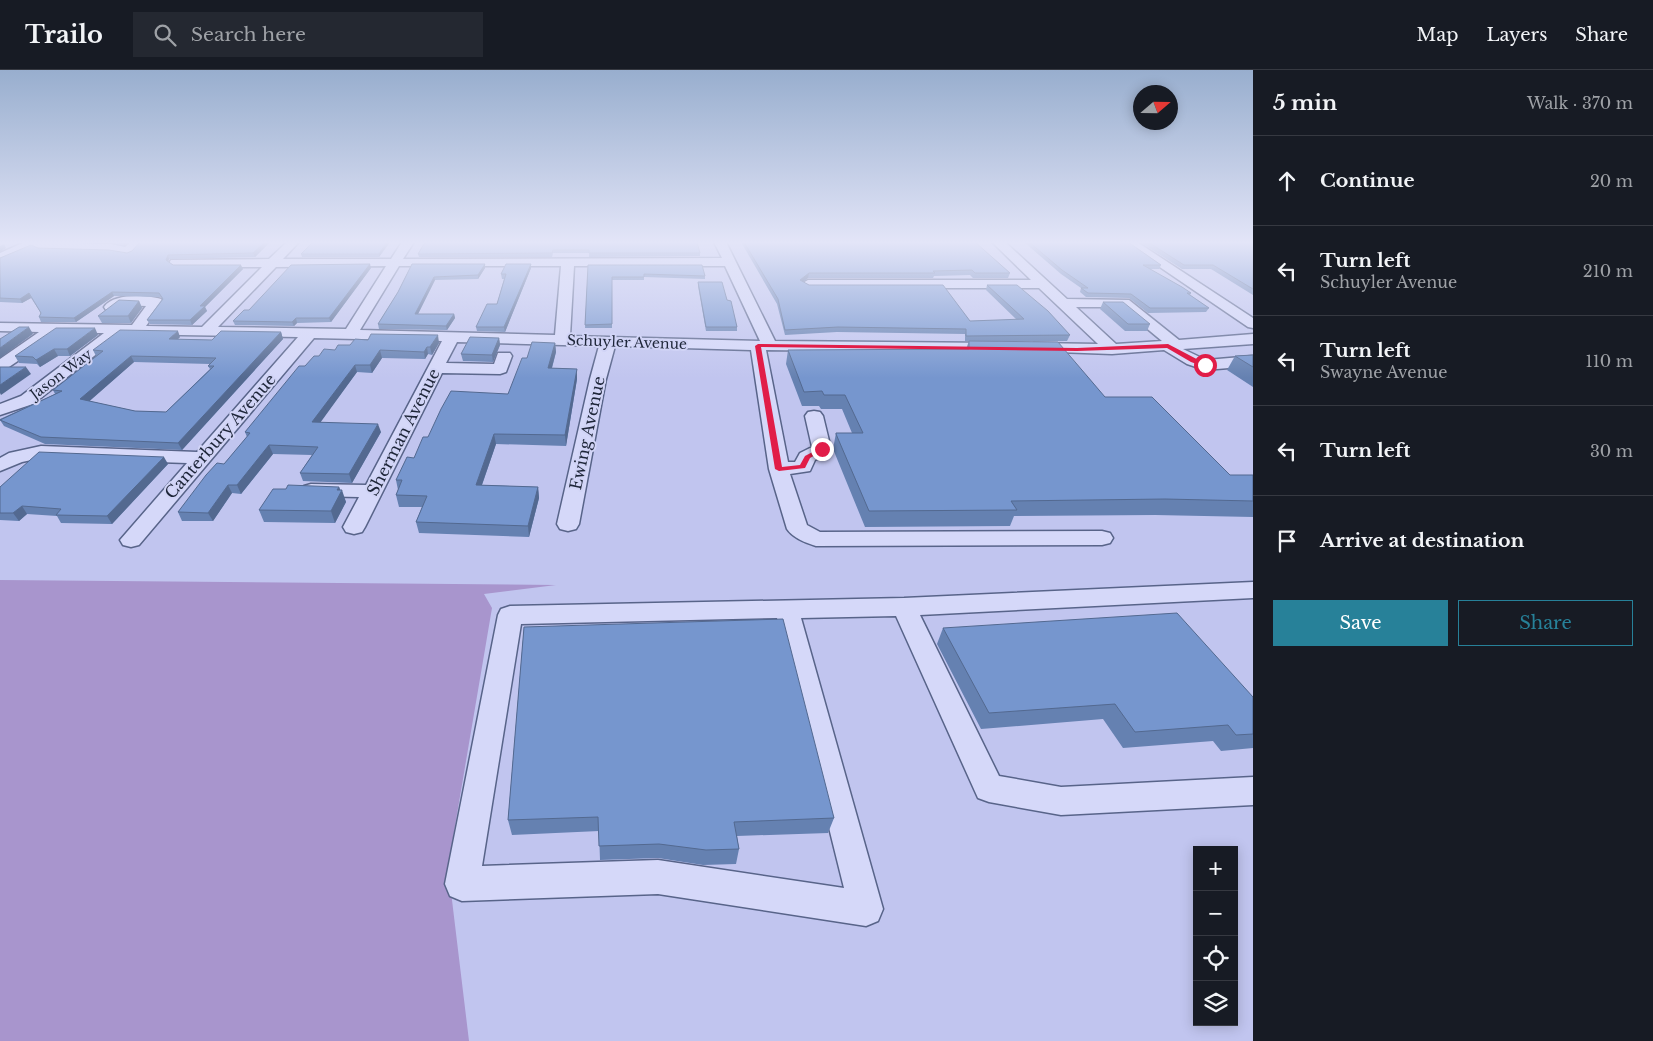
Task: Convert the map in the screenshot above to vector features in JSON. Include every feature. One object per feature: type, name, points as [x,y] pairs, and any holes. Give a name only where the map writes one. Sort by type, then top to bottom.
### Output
[{"type":"street","points":[[205,332],[248,287]]},
{"type":"street","points":[[350,334],[380,287]]},
{"type":"street","points":[[562,340],[566,287]]},
{"type":"street","points":[[740,287],[764,346],[779,469],[798,529],[816,539],[1102,538]]},
{"type":"street","points":[[1046,287],[1112,349]]},
{"type":"street","points":[[1198,287],[1253,324]]},
{"type":"street","points":[[80,330],[119,301],[156,302],[135,331]]},
{"type":"street","points":[[1063,303],[1124,303],[1172,346],[1193,361],[1205,365],[1253,361]]},
{"type":"street","name":"Schuyler Avenue","points":[[1,328],[310,333],[764,346],[1112,349],[1253,339]]},
{"type":"street","points":[[0,367],[54,329]]},
{"type":"street","name":"Jason Way","points":[[0,410],[27,400],[118,330]]},
{"type":"street","name":"Canterbury Avenue","points":[[131,540],[310,333]]},
{"type":"street","name":"Sherman Avenue","points":[[354,527],[452,337]]},
{"type":"street","name":"Ewing Avenue","points":[[568,524],[598,379],[608,342]]},
{"type":"street","points":[[436,368],[500,369],[504,356]]},
{"type":"street","points":[[0,367],[23,369]]},
{"type":"street","points":[[779,469],[803,467],[807,457],[822,449],[814,416]]},
{"type":"street","points":[[0,466],[25,454],[41,452],[202,458]]},
{"type":"street","points":[[291,489],[372,491]]},
{"type":"street","points":[[787,611],[866,909],[658,877],[462,884],[510,616],[904,607],[1253,590]]},
{"type":"street","points":[[904,607],[990,788],[1061,801],[1253,791]]},
{"type":"shaded area","points":[[0,580],[556,585],[484,594],[492,608],[448,867],[469,1041],[0,1041]]},
{"type":"building","points":[[0,287],[219,287],[200,306],[205,306],[190,320],[147,320],[163,299],[159,293],[112,292],[74,318],[39,317],[41,313],[29,293],[20,299],[0,298]]},
{"type":"building","points":[[270,287],[352,287],[329,318],[296,318],[292,322],[233,321],[244,310],[249,310]]},
{"type":"building","points":[[400,287],[429,287],[415,314],[454,314],[446,326],[378,324]]},
{"type":"building","points":[[502,287],[521,287],[504,327],[476,327],[487,304],[497,304]]},
{"type":"building","points":[[587,287],[612,287],[612,324],[585,325]]},
{"type":"building","points":[[699,287],[723,287],[727,300],[731,301],[737,327],[706,327]]},
{"type":"building","points":[[771,287],[945,287],[970,321],[1024,319],[990,287],[1020,287],[1048,311],[1070,335],[966,336],[966,329],[838,327],[785,330],[778,299]]},
{"type":"building","points":[[1182,287],[1191,293],[1187,293],[1209,308],[1150,308],[1131,294],[1088,293],[1081,288]]},
{"type":"building","points":[[119,300],[139,301],[128,316],[98,316]]},
{"type":"building","points":[[1103,302],[1123,302],[1150,324],[1128,324]]},
{"type":"building","points":[[19,327],[29,327],[0,348],[0,339]]},
{"type":"building","points":[[56,328],[95,328],[67,349],[54,349],[36,360],[33,357],[15,356]]},
{"type":"building","points":[[120,330],[178,331],[169,339],[212,340],[221,331],[281,332],[178,443],[41,437],[0,420],[62,391],[53,390],[103,351],[93,350]],"holes":[[[131,356],[216,358],[208,366],[214,366],[166,412],[135,411],[80,399]]]},
{"type":"building","points":[[371,334],[438,335],[424,352],[380,350],[370,365],[355,365],[312,422],[378,424],[349,474],[300,473],[318,447],[269,445],[237,485],[228,485],[208,513],[178,512],[206,475],[217,463],[224,464],[250,433],[245,432],[299,366],[305,366],[314,356],[319,356],[324,349],[335,350],[338,345],[350,345],[355,339],[368,340]]},
{"type":"building","points":[[470,337],[499,338],[492,355],[461,354]]},
{"type":"building","points":[[969,341],[1058,342],[1105,397],[1152,397],[1230,475],[1253,475],[1253,501],[1165,499],[1011,501],[1017,510],[869,511],[836,434],[863,433],[845,395],[824,395],[822,391],[804,392],[788,350],[969,349]]},
{"type":"building","points":[[532,342],[555,343],[548,368],[577,369],[565,435],[494,434],[476,485],[538,487],[528,526],[416,522],[427,496],[396,495],[402,480],[396,480],[407,457],[414,458],[423,437],[428,437],[451,391],[508,394],[522,358],[527,358]]},
{"type":"building","points":[[1253,355],[1253,367],[1235,356]]},
{"type":"building","points":[[0,367],[26,367],[0,385]]},
{"type":"building","points":[[39,452],[164,457],[107,516],[56,515],[61,509],[22,506],[13,513],[0,513],[0,487]]},
{"type":"building","points":[[288,485],[339,487],[337,490],[342,490],[331,511],[259,510],[273,489],[286,489]]},
{"type":"building","points":[[1177,613],[1253,697],[1253,734],[1236,735],[1228,725],[1135,732],[1115,704],[989,713],[943,628]]},
{"type":"building","points":[[783,619],[834,818],[734,822],[739,849],[706,850],[659,844],[599,846],[598,817],[508,820],[524,627]]},
{"type":"route","points":[[822,449],[807,457],[803,467],[779,469],[758,346],[1044,348],[1077,350],[1168,346],[1193,361],[1205,365]]}]
